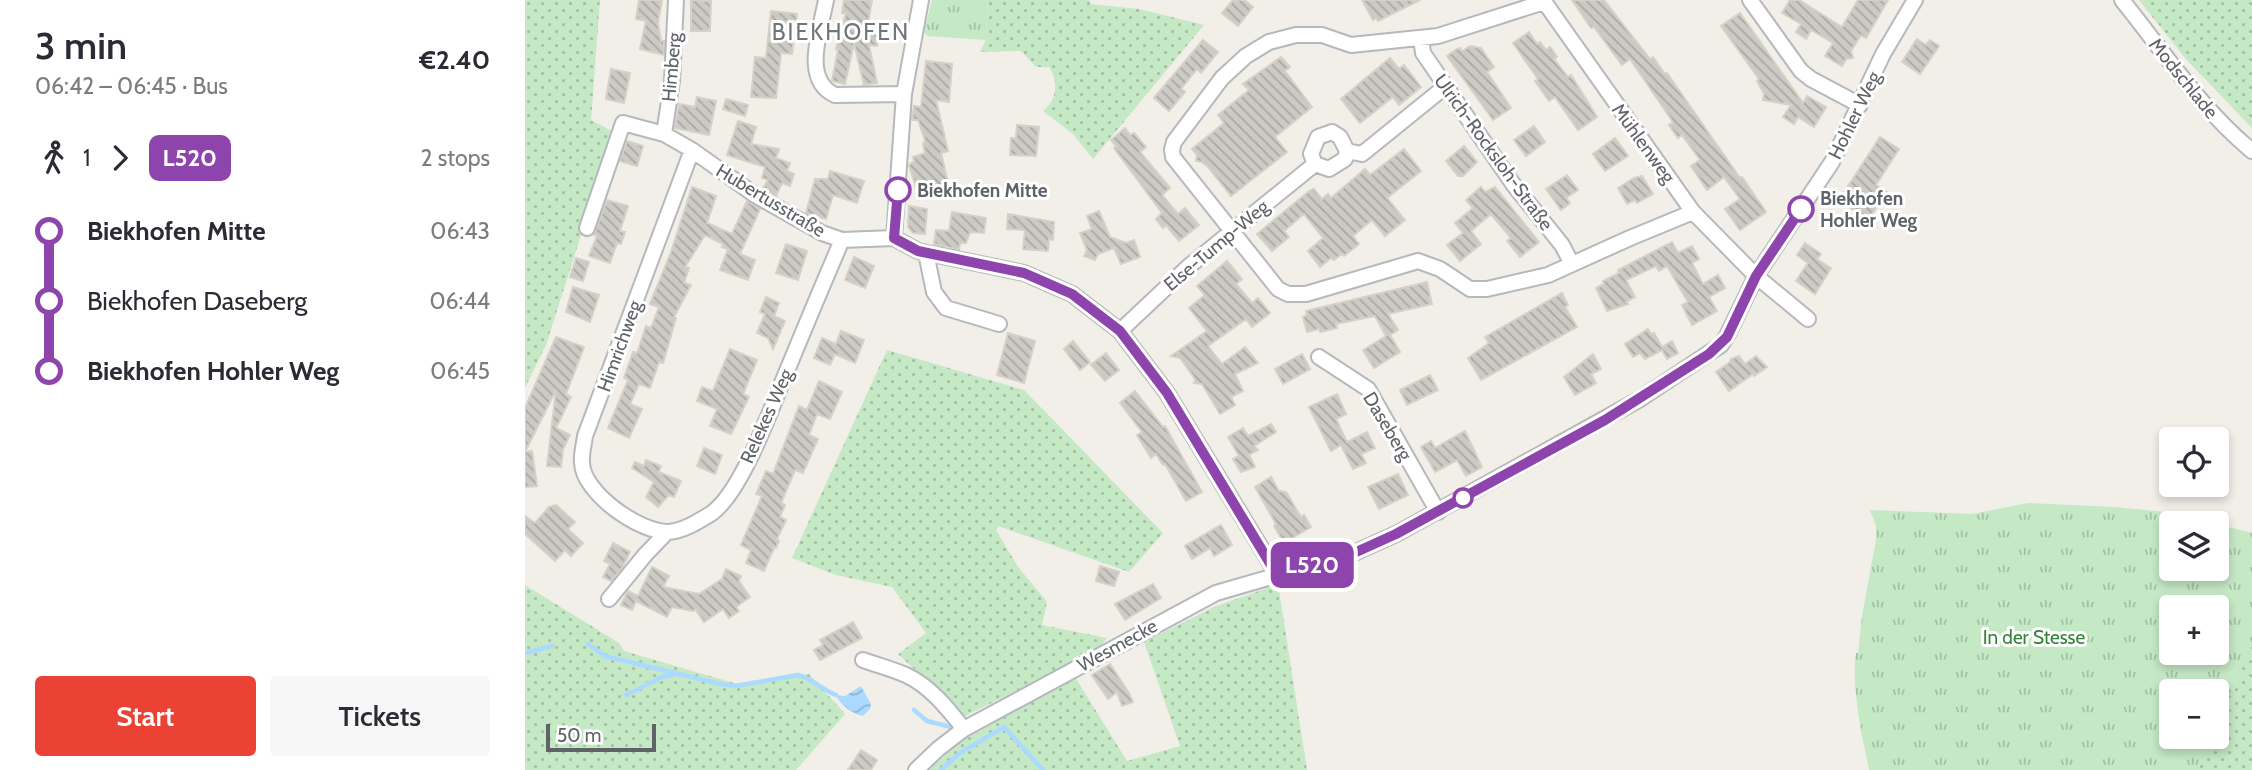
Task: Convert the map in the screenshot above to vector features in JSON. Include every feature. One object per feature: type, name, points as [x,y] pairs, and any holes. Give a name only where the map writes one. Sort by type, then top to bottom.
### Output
[{"type":"street","name":"Himberg","points":[[664,134],[672,81],[676,0]]},
{"type":"street","points":[[826,0],[815,65],[819,83],[826,91],[835,95],[904,94]]},
{"type":"street","points":[[894,238],[904,94],[921,0]]},
{"type":"street","points":[[1750,0],[1801,71],[1860,105]]},
{"type":"street","points":[[1759,13],[1767,0]]},
{"type":"street","name":"Hohler Weg","points":[[1756,276],[1832,162],[1883,54],[1915,0]]},
{"type":"street","name":"Modschlade","points":[[2122,0],[2195,96],[2229,132],[2252,151]]},
{"type":"street","points":[[1543,1],[1438,36],[1351,45],[1322,35],[1296,35],[1269,42],[1246,55],[1222,78],[1186,125],[1172,150],[1178,165],[1278,289],[1288,294],[1306,294],[1418,261],[1440,269],[1463,285],[1478,290],[1548,275],[1693,212]]},
{"type":"street","name":"Mühlenweg","points":[[1543,1],[1693,212],[1756,276]]},
{"type":"street","name":"Ulrich-Rocksloh-Straße","points":[[1421,38],[1423,53],[1514,184],[1562,245],[1571,264]]},
{"type":"street","points":[[1315,164],[1311,153],[1318,137],[1332,132],[1340,137],[1347,151],[1362,154],[1446,86]]},
{"type":"street","name":"Hubertusstraße","points":[[587,228],[623,123],[664,134],[692,150],[755,195],[822,233],[842,240],[894,238],[918,251],[1024,273],[1072,294],[1120,331],[1167,393],[1277,575]]},
{"type":"street","name":"Himrichweg","points":[[667,532],[639,524],[619,513],[593,489],[582,464],[590,423],[692,150]]},
{"type":"street","name":"Else-Tump-Weg","points":[[1120,331],[1188,267],[1315,164],[1329,169],[1345,159],[1347,151]]},
{"type":"street","name":"Relekes Weg","points":[[667,532],[689,526],[714,511],[735,487],[842,240]]},
{"type":"street","points":[[926,253],[935,292],[947,308],[999,324]]},
{"type":"street","points":[[1277,575],[1354,553],[1438,512],[1640,399],[1709,354],[1727,337],[1756,276],[1808,319]]},
{"type":"street","name":"Daseberg","points":[[1319,357],[1368,389],[1438,512]]},
{"type":"street","points":[[608,599],[667,532]]},
{"type":"street","name":"Wesmecke","points":[[916,770],[964,729],[1216,593],[1277,575]]},
{"type":"street","points":[[863,660],[919,683],[943,704],[964,729]]},
{"type":"green space","points":[[525,0],[600,0],[591,120],[614,132],[546,345],[525,388]]},
{"type":"green space","points":[[932,0],[988,0],[986,40],[927,36],[924,32]]},
{"type":"green space","points":[[988,0],[1090,0],[1090,4],[1139,9],[1204,25],[1093,159],[1073,134],[1043,111],[1048,107],[1055,90],[1049,67],[1036,67],[1021,51],[980,52],[986,40]]},
{"type":"green space","points":[[2139,0],[2252,0],[2252,128],[2186,59]]},
{"type":"green space","points":[[887,350],[1024,390],[1163,533],[1129,572],[998,526],[996,530],[1018,567],[1047,602],[1042,625],[1107,638],[1097,651],[965,716],[898,654],[926,633],[892,587],[836,575],[792,558]]},
{"type":"green space","name":"In der Stesse","points":[[2028,503],[2159,511],[2159,581],[2229,581],[2229,527],[2252,533],[2252,646],[2229,697],[2229,679],[2159,679],[2159,749],[2206,749],[2196,770],[1869,770],[1858,712],[1855,667],[1876,540],[1876,526],[1870,510],[1972,514]]},
{"type":"green space","points":[[2252,547],[2252,770],[2148,770],[2163,749],[2229,749],[2229,679],[2217,679],[2217,665],[2229,665],[2229,595],[2224,595]]},
{"type":"green space","points":[[1278,584],[1307,770],[927,770],[967,738],[1075,677],[1127,761],[1180,746],[1144,642],[1214,607]]},
{"type":"green space","points":[[525,585],[619,643],[624,651],[741,685],[809,674],[845,714],[796,770],[525,770]]},
{"type":"water","points":[[861,686],[871,704],[863,716],[847,708],[836,695],[845,696]]},
{"type":"building","points":[[639,0],[662,0],[658,23],[661,41],[664,41],[664,55],[640,49],[646,21],[636,19]]},
{"type":"building","points":[[691,0],[711,1],[710,31],[691,31]]},
{"type":"building","points":[[844,0],[872,0],[868,23],[881,25],[877,46],[869,45],[877,83],[864,85],[854,43],[845,84],[832,81],[836,49],[846,13],[842,13]]},
{"type":"building","points":[[1233,0],[1244,0],[1253,7],[1238,26],[1222,13]]},
{"type":"building","points":[[1362,0],[1420,0],[1378,21],[1376,18],[1373,20]]},
{"type":"building","points":[[1572,0],[1604,0],[1650,59],[1653,57],[1665,74],[1667,73],[1766,212],[1740,230],[1725,209],[1740,199],[1724,177],[1707,190],[1691,166],[1700,160],[1682,135],[1678,138],[1669,125],[1673,122],[1630,59],[1622,65]]},
{"type":"building","points":[[1790,0],[1799,0],[1842,27],[1858,0],[1888,0],[1866,38],[1861,35],[1851,51],[1853,58],[1846,59],[1842,66],[1825,56],[1833,43],[1811,30],[1806,39],[1796,32],[1801,24],[1782,13]]},
{"type":"building","points":[[771,11],[797,14],[792,54],[781,53],[776,98],[751,97],[755,57],[766,58]]},
{"type":"building","points":[[1740,13],[1803,103],[1807,96],[1826,107],[1814,127],[1798,117],[1794,124],[1783,117],[1791,105],[1763,100],[1764,94],[1757,81],[1759,79],[1721,26]]},
{"type":"building","points":[[1529,32],[1537,44],[1540,42],[1546,50],[1550,47],[1557,57],[1554,59],[1568,77],[1571,75],[1597,117],[1578,130],[1555,97],[1549,101],[1535,81],[1538,79],[1513,43]]},
{"type":"building","points":[[1917,39],[1926,45],[1930,40],[1939,46],[1920,74],[1902,62]]},
{"type":"building","points":[[1203,40],[1218,52],[1201,73],[1197,69],[1181,89],[1185,92],[1169,111],[1154,98]]},
{"type":"building","points":[[1470,46],[1481,48],[1494,67],[1487,72],[1511,108],[1493,120],[1447,56],[1457,49],[1462,51]]},
{"type":"building","points":[[1281,57],[1290,67],[1285,71],[1312,107],[1275,137],[1287,152],[1231,196],[1208,167],[1196,161],[1197,155],[1192,149],[1224,123],[1218,115],[1249,90],[1243,84]]},
{"type":"building","points":[[1390,58],[1399,69],[1404,65],[1421,87],[1399,105],[1393,97],[1360,123],[1341,99]]},
{"type":"building","points":[[926,61],[952,64],[949,102],[936,100],[948,151],[941,153],[950,191],[917,191],[909,165],[914,161],[913,157],[925,153],[925,140],[918,120],[912,120],[914,106],[921,107]]},
{"type":"building","points":[[611,69],[630,73],[624,103],[606,99]]},
{"type":"building","points":[[697,97],[716,101],[709,135],[675,128],[679,104],[695,107]]},
{"type":"building","points":[[726,99],[748,105],[745,116],[723,109]]},
{"type":"building","points":[[738,121],[756,127],[751,144],[779,149],[776,158],[790,163],[787,171],[794,174],[790,186],[782,183],[776,196],[763,188],[768,180],[762,178],[765,167],[727,155]]},
{"type":"building","points":[[1017,125],[1039,127],[1036,156],[1010,155],[1011,138],[1016,138]]},
{"type":"building","points":[[1534,126],[1545,142],[1526,156],[1514,140]]},
{"type":"building","points":[[1125,128],[1130,135],[1134,133],[1146,147],[1140,152],[1170,188],[1162,195],[1178,214],[1185,208],[1199,225],[1179,241],[1166,225],[1163,228],[1156,219],[1162,213],[1114,148],[1116,146],[1111,140]]},
{"type":"building","points":[[1880,137],[1899,149],[1876,185],[1887,192],[1868,220],[1839,200]]},
{"type":"building","points":[[1615,138],[1628,156],[1605,171],[1593,154]]},
{"type":"building","points":[[627,141],[643,146],[637,166],[620,161]]},
{"type":"building","points":[[1464,146],[1477,162],[1463,176],[1458,176],[1446,161]]},
{"type":"building","points":[[1404,149],[1421,171],[1387,198],[1405,220],[1385,236],[1372,220],[1353,236],[1359,244],[1344,256],[1342,254],[1334,260],[1331,258],[1320,267],[1308,251],[1323,238],[1304,214],[1284,231],[1289,237],[1272,251],[1257,234],[1309,191],[1314,189],[1322,199],[1328,194],[1331,198],[1365,169],[1370,175]]},
{"type":"building","points":[[830,171],[864,181],[857,203],[833,195],[826,219],[806,213],[815,179],[828,179]]},
{"type":"building","points":[[1567,175],[1578,190],[1566,198],[1570,203],[1561,210],[1546,189]]},
{"type":"building","points":[[1642,176],[1653,194],[1637,203],[1635,200],[1627,204],[1618,188]]},
{"type":"building","points":[[692,187],[716,196],[707,223],[732,234],[747,201],[760,209],[740,254],[755,260],[748,280],[720,270],[728,249],[705,235],[685,267],[689,268],[684,283],[691,285],[674,317],[676,318],[663,363],[659,362],[650,388],[639,384],[630,404],[642,409],[629,438],[608,428],[628,380],[624,378],[633,352],[637,353],[646,326],[651,328],[659,307],[650,304],[671,252]]},
{"type":"building","points":[[1481,187],[1485,192],[1495,187],[1539,242],[1520,257],[1507,241],[1511,238],[1491,214],[1471,231],[1481,244],[1460,261],[1447,245],[1463,233],[1455,223],[1473,208],[1466,200]]},
{"type":"building","points":[[607,200],[628,206],[620,231],[625,232],[621,244],[617,243],[610,263],[589,256]]},
{"type":"building","points":[[909,206],[927,209],[925,234],[913,233],[908,227]]},
{"type":"building","points":[[1099,211],[1110,237],[1126,243],[1134,240],[1140,257],[1121,264],[1114,248],[1098,254],[1095,260],[1084,256],[1087,250],[1080,233],[1092,229],[1087,216]]},
{"type":"building","points":[[952,212],[986,218],[984,233],[970,232],[966,243],[960,243],[959,250],[934,244],[936,230],[949,231]]},
{"type":"building","points":[[1008,214],[1054,222],[1053,240],[1049,239],[1048,251],[1023,249],[1025,230],[1007,229]]},
{"type":"building","points":[[1672,242],[1678,253],[1692,246],[1699,259],[1692,263],[1703,284],[1718,275],[1725,288],[1709,297],[1717,311],[1692,325],[1682,305],[1688,302],[1667,266],[1659,271],[1656,266],[1626,280],[1635,297],[1626,302],[1628,304],[1607,311],[1596,288],[1619,273],[1618,270]]},
{"type":"building","points":[[1805,243],[1821,254],[1817,259],[1831,268],[1815,294],[1796,281],[1808,263],[1797,255]]},
{"type":"building","points":[[786,244],[807,251],[798,280],[776,273]]},
{"type":"building","points":[[854,257],[874,266],[865,288],[845,280]]},
{"type":"building","points":[[576,258],[589,262],[583,281],[570,277]]},
{"type":"building","points":[[1227,261],[1242,279],[1236,284],[1252,303],[1258,298],[1270,313],[1252,327],[1246,319],[1208,346],[1222,364],[1245,347],[1258,363],[1235,374],[1243,391],[1231,397],[1235,405],[1220,414],[1202,384],[1194,383],[1195,379],[1180,358],[1171,356],[1207,331],[1189,308],[1205,295],[1197,286]]},
{"type":"building","points":[[1427,282],[1432,304],[1388,314],[1398,330],[1390,335],[1400,352],[1374,368],[1363,350],[1386,336],[1375,316],[1336,324],[1337,328],[1320,332],[1319,329],[1307,332],[1303,317],[1307,315],[1306,311]]},
{"type":"building","points":[[573,287],[599,295],[590,322],[566,312]]},
{"type":"building","points":[[1562,293],[1568,305],[1565,307],[1577,327],[1481,380],[1468,358],[1489,343],[1485,337]]},
{"type":"building","points":[[766,297],[779,303],[774,316],[785,321],[773,349],[768,338],[757,333],[765,314],[760,312]]},
{"type":"building","points":[[1648,329],[1651,334],[1654,333],[1662,347],[1672,341],[1678,353],[1667,359],[1662,350],[1645,359],[1640,353],[1633,357],[1625,344]]},
{"type":"building","points":[[841,331],[864,340],[855,363],[835,354],[830,365],[814,358],[822,338],[836,344]]},
{"type":"building","points":[[1008,333],[1035,341],[1024,383],[997,375]]},
{"type":"building","points":[[556,337],[584,347],[566,394],[571,397],[556,428],[570,435],[563,449],[561,467],[547,466],[556,390],[525,452],[525,408]]},
{"type":"building","points":[[1073,341],[1090,362],[1080,370],[1064,349]]},
{"type":"building","points":[[730,349],[757,360],[743,394],[749,397],[731,434],[710,426],[717,409],[697,401],[702,387],[713,391]]},
{"type":"building","points":[[1106,353],[1119,370],[1105,381],[1091,365]]},
{"type":"building","points":[[1302,354],[1310,369],[1283,384],[1275,369]]},
{"type":"building","points":[[1593,354],[1601,369],[1591,374],[1596,383],[1575,395],[1564,377]]},
{"type":"building","points":[[1739,356],[1745,364],[1756,356],[1767,367],[1729,391],[1716,372],[1731,359]]},
{"type":"building","points":[[1430,375],[1438,390],[1407,405],[1400,390]]},
{"type":"building","points":[[819,381],[842,392],[830,419],[817,414],[809,435],[818,439],[803,473],[795,470],[781,503],[785,505],[780,517],[786,520],[764,571],[746,563],[751,550],[741,545],[762,496],[756,494],[766,471],[773,474],[799,406],[807,410]]},
{"type":"building","points":[[1135,391],[1163,427],[1165,426],[1202,492],[1186,501],[1165,464],[1163,465],[1156,454],[1151,458],[1137,435],[1142,432],[1120,403]]},
{"type":"building","points":[[1337,394],[1346,414],[1336,419],[1347,442],[1367,432],[1375,448],[1361,454],[1366,463],[1353,469],[1341,445],[1331,451],[1309,407]]},
{"type":"building","points":[[1271,424],[1276,432],[1254,446],[1258,450],[1249,455],[1255,467],[1241,472],[1233,459],[1239,456],[1228,437],[1243,428],[1248,436]]},
{"type":"building","points":[[1465,431],[1482,467],[1466,476],[1457,460],[1435,472],[1421,447],[1431,441],[1435,448]]},
{"type":"building","points":[[704,448],[722,455],[715,474],[697,466]]},
{"type":"building","points":[[532,451],[537,486],[525,487],[525,452]]},
{"type":"building","points":[[646,460],[661,466],[659,472],[681,481],[674,497],[669,495],[658,507],[646,497],[654,482],[632,468],[635,462],[644,466]]},
{"type":"building","points":[[1398,474],[1408,495],[1379,509],[1368,487]]},
{"type":"building","points":[[1271,477],[1279,491],[1286,492],[1301,517],[1304,515],[1311,527],[1284,543],[1255,487]]},
{"type":"building","points":[[556,505],[575,522],[568,529],[583,543],[571,556],[565,550],[555,561],[525,534],[525,516],[535,523],[549,507]]},
{"type":"building","points":[[1221,525],[1232,545],[1214,556],[1210,548],[1192,559],[1185,546]]},
{"type":"building","points":[[613,543],[630,552],[611,581],[603,577],[610,564],[604,561]]},
{"type":"building","points":[[1100,566],[1119,572],[1114,586],[1096,581]]},
{"type":"building","points":[[652,567],[669,576],[663,587],[699,594],[722,579],[726,569],[741,576],[739,581],[750,597],[736,607],[739,611],[729,618],[723,609],[704,622],[695,609],[693,611],[672,607],[667,617],[636,601],[632,610],[621,605],[628,591],[638,596]]},
{"type":"building","points":[[1153,584],[1161,598],[1125,620],[1115,604]]},
{"type":"building","points":[[853,622],[862,638],[820,660],[814,650],[823,645],[820,640]]},
{"type":"building","points":[[1110,664],[1133,702],[1122,706],[1117,692],[1108,699],[1092,675]]},
{"type":"building","points":[[861,750],[877,760],[871,770],[848,770]]},
{"type":"waterway","points":[[588,644],[605,656],[720,684],[735,686],[798,675],[836,695]]},
{"type":"waterway","points":[[525,653],[552,646]]},
{"type":"waterway","points":[[626,695],[662,677],[673,675]]},
{"type":"waterway","points":[[914,710],[927,721],[955,728]]},
{"type":"waterway","points":[[941,770],[960,753],[1004,727],[1043,770]]},
{"type":"bus line","name":"L520","points":[[898,190],[894,238],[918,251],[1024,273],[1072,294],[1120,331],[1167,393],[1277,575],[1354,553],[1396,534],[1605,420],[1709,354],[1727,337],[1756,276],[1801,209]]},
{"type":"place","name":"Biekhofen Mitte","points":[[898,190]]},
{"type":"place","name":"Biekhofen Hohler Weg","points":[[1801,209]]},
{"type":"district","name":"BIEKHOFEN","points":[[841,32]]}]
